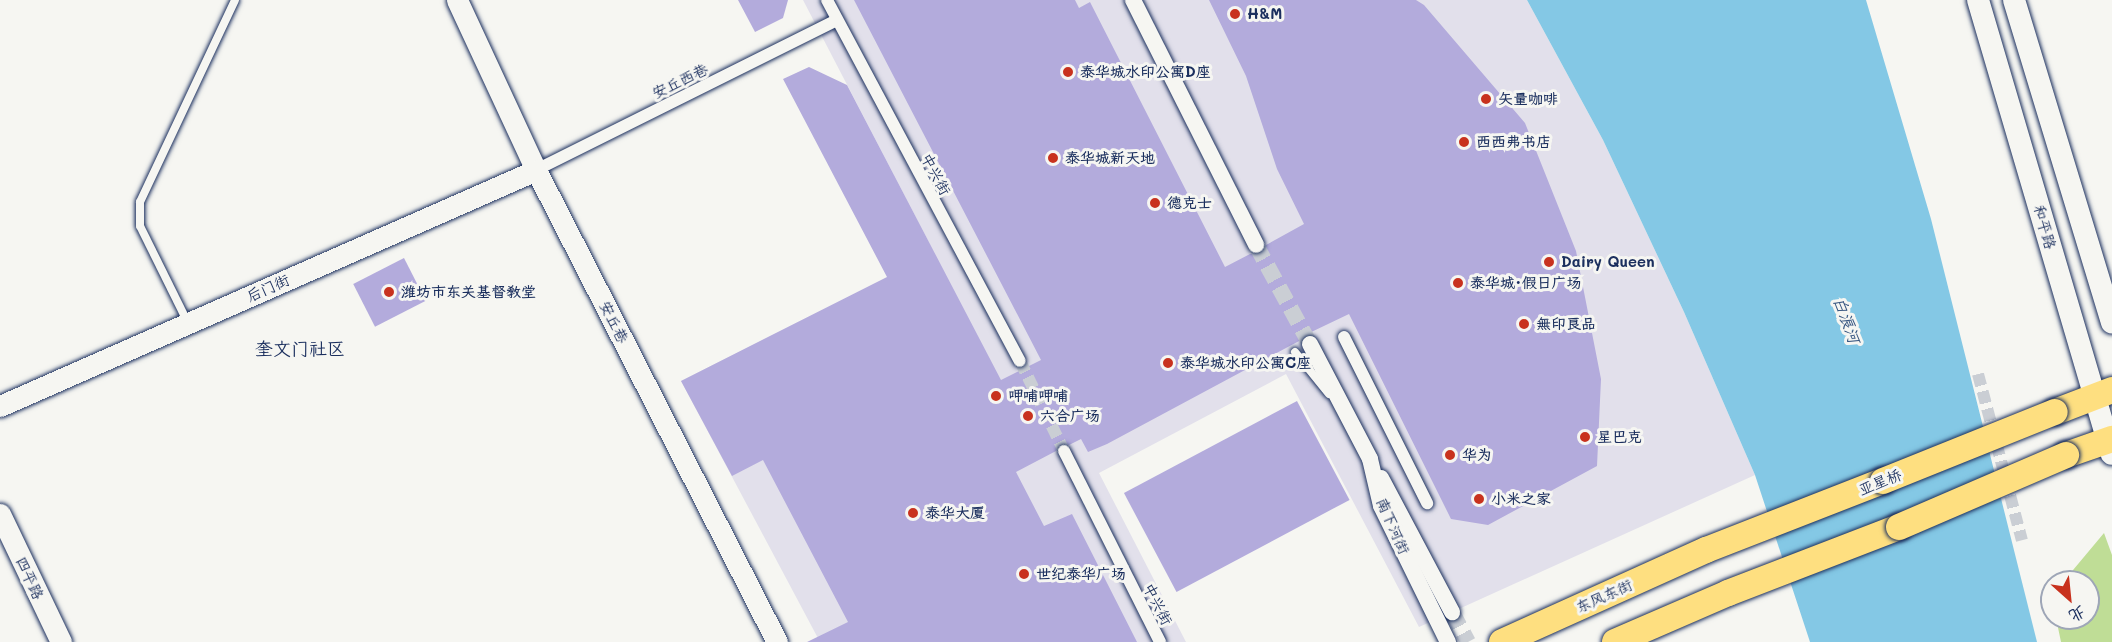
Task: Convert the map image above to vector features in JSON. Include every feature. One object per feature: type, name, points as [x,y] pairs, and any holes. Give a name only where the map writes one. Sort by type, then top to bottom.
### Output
[{"type":"main road","name":"和平路","points":[[1978,0],[2104,394],[2110,445]]},
{"type":"main road","points":[[2014,0],[2112,322]]},
{"type":"main road","name":"亚星桥","points":[[1706,550],[2104,394]]},
{"type":"main road","points":[[1615,642],[1728,593],[1899,527],[2066,455],[2110,445]]},
{"type":"main road","name":"东风东街","points":[[1502,642],[1706,550]]},
{"type":"street","name":"安丘巷","points":[[457,0],[536,170],[777,642]]},
{"type":"street","name":"中兴街","points":[[827,0],[1020,361]]},
{"type":"street","points":[[1133,0],[1256,245]]},
{"type":"street","name":"安丘西巷","points":[[536,170],[837,20]]},
{"type":"street","name":"后门街","points":[[0,406],[536,170]]},
{"type":"street","points":[[1344,337],[1427,503]]},
{"type":"street","name":"南下河街","points":[[1302,348],[1348,417],[1370,459],[1381,506],[1448,642]]},
{"type":"street","name":"中兴街","points":[[1064,452],[1160,642]]},
{"type":"street","points":[[1370,459],[1452,612]]},
{"type":"street","name":"四平路","points":[[0,514],[61,642]]},
{"type":"lane","points":[[188,323],[140,226],[140,202],[234,0]]},
{"type":"shaded area","points":[[803,0],[1527,0],[1603,140],[1684,312],[1755,475],[1419,627],[1286,374],[1099,473],[1186,642],[820,642],[681,381],[935,254]]},
{"type":"green space","points":[[2104,533],[2112,555],[2112,642],[2061,642],[2058,630],[2100,630],[2100,570],[2073,570]]},
{"type":"water","name":"白浪河","points":[[1527,0],[1866,0],[1931,219],[2037,642],[1810,642],[1755,475],[1684,312],[1603,140]]},
{"type":"building","points":[[738,0],[788,0],[783,18],[755,32]]},
{"type":"building","points":[[854,0],[1075,0],[1079,8],[1090,2],[1225,267],[1250,254],[1261,254],[1266,245],[1304,224],[1277,169],[1246,76],[1209,0],[1416,0],[1424,5],[1525,123],[1576,251],[1601,379],[1597,466],[1488,525],[1451,519],[1349,314],[1305,335],[1301,340],[1107,444],[1088,452],[1081,439],[1069,445],[1061,443],[1056,451],[1016,472],[1044,526],[1072,514],[1137,642],[807,642],[848,622],[763,460],[732,476],[681,381],[887,277],[783,79],[809,67],[847,85],[1001,380],[1041,360]]},
{"type":"building","name":"潍坊市东关基督教堂","points":[[404,258],[426,301],[375,327],[353,284]]},
{"type":"building","points":[[1297,401],[1350,500],[1177,592],[1124,493]]},
{"type":"tunnel","points":[[1256,245],[1310,344]]},
{"type":"tunnel","points":[[1020,361],[1064,451]]},
{"type":"tunnel","points":[[1978,374],[2022,540]]},
{"type":"tunnel","points":[[1452,612],[1468,642]]},
{"type":"place","name":"H&M","points":[[1235,14]]},
{"type":"place","name":"泰华城水印公寓D座","points":[[1068,72]]},
{"type":"place","name":"矢量咖啡","points":[[1486,99]]},
{"type":"place","name":"西西弗书店","points":[[1464,142]]},
{"type":"place","name":"泰华城新天地","points":[[1053,158]]},
{"type":"place","name":"德克士","points":[[1155,203]]},
{"type":"place","name":"Dairy Queen","points":[[1549,262]]},
{"type":"place","name":"泰华城·假日广场","points":[[1458,283]]},
{"type":"place","name":"潍坊市东关基督教堂","points":[[389,292]]},
{"type":"place","name":"無印良品","points":[[1524,324]]},
{"type":"place","name":"泰华城水印公寓C座","points":[[1168,363]]},
{"type":"place","name":"呷哺呷哺","points":[[996,396]]},
{"type":"place","name":"六合广场","points":[[1028,416]]},
{"type":"place","name":"星巴克","points":[[1585,437]]},
{"type":"place","name":"华为","points":[[1450,455]]},
{"type":"place","name":"小米之家","points":[[1479,499]]},
{"type":"place","name":"泰华大厦","points":[[913,513]]},
{"type":"place","name":"世纪泰华广场","points":[[1024,574]]},
{"type":"district","name":"奎文门社区","points":[[300,348]]}]
